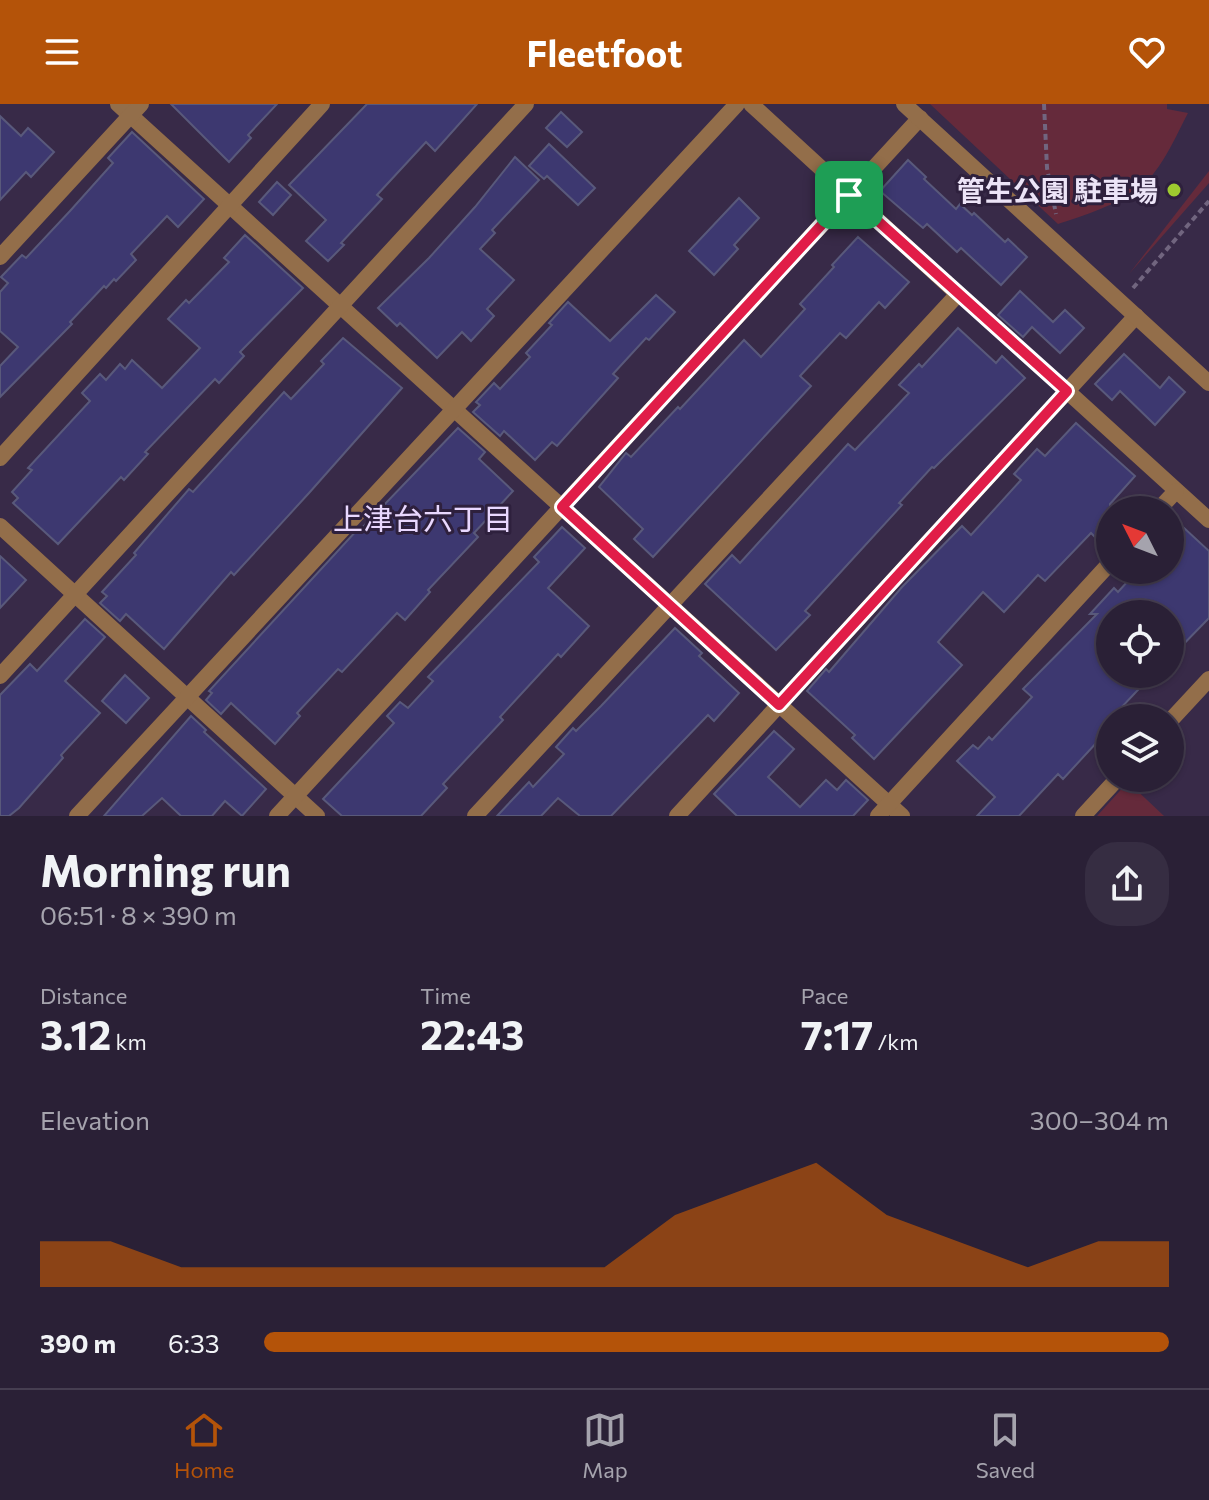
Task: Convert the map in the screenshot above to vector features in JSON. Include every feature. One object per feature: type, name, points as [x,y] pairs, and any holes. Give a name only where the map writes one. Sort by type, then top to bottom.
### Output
[{"type":"street","points":[[0,458],[322,104]]},
{"type":"street","points":[[0,676],[526,104]]},
{"type":"street","points":[[77,816],[737,104]]},
{"type":"street","points":[[475,816],[958,294],[751,104]]},
{"type":"street","points":[[904,104],[1209,383]]},
{"type":"street","points":[[0,257],[130,108],[230,205],[779,705],[884,810],[902,816]]},
{"type":"street","points":[[277,816],[920,118]]},
{"type":"street","points":[[677,816],[1136,316]]},
{"type":"street","points":[[1067,391],[1209,520]]},
{"type":"street","points":[[1171,496],[1176,491]]},
{"type":"street","points":[[0,526],[317,816]]},
{"type":"street","points":[[884,810],[1096,578]]},
{"type":"street","points":[[1184,706],[1209,679]]},
{"type":"street","points":[[1083,816],[1105,792]]},
{"type":"path","points":[[1044,104],[1047,168],[1058,224]]},
{"type":"path","points":[[1121,302],[1209,201]]},
{"type":"path","points":[[958,294],[1067,391]]},
{"type":"shaded area","points":[[930,104],[1167,104],[1167,109],[1188,113],[1161,163],[1140,188],[1112,204],[1058,224]]},
{"type":"shaded area","points":[[1209,171],[1209,183],[1129,274]]},
{"type":"shaded area","points":[[1119,792],[1139,792],[1164,816],[1097,816]]},
{"type":"building","points":[[171,104],[277,104],[248,135],[251,138],[229,162]]},
{"type":"building","points":[[367,104],[477,104],[435,151],[426,142],[377,195],[382,199],[328,261],[306,241],[326,220],[289,185]]},
{"type":"building","points":[[561,112],[582,132],[567,147],[546,128]]},
{"type":"building","points":[[0,116],[21,136],[28,128],[54,152],[31,177],[26,172],[0,200]]},
{"type":"building","points":[[132,132],[204,199],[178,227],[167,216],[131,254],[136,260],[116,281],[114,279],[106,288],[104,286],[70,322],[72,324],[0,397],[0,366],[18,347],[0,331],[0,292],[8,283],[1,277],[22,255],[26,258],[70,211],[113,163],[108,158]]},
{"type":"building","points":[[549,144],[595,188],[578,205],[547,176],[544,179],[529,166]]},
{"type":"building","points":[[515,157],[539,180],[492,230],[495,233],[480,249],[514,280],[487,309],[494,316],[471,341],[462,332],[437,358],[400,323],[397,326],[378,308],[429,258]]},
{"type":"building","points":[[908,160],[956,209],[960,204],[972,215],[974,213],[1005,242],[1008,239],[1027,257],[1001,285],[961,248],[957,252],[927,224],[923,228],[880,191]]},
{"type":"building","points":[[277,182],[291,195],[273,215],[259,202]]},
{"type":"building","points":[[739,198],[759,218],[734,245],[738,249],[714,275],[689,251]]},
{"type":"building","points":[[245,235],[303,288],[240,352],[244,356],[219,383],[215,379],[145,452],[148,454],[124,480],[121,477],[58,544],[13,503],[18,498],[12,492],[32,470],[28,468],[90,401],[82,393],[100,374],[106,380],[120,364],[125,369],[132,360],[162,388],[200,348],[168,319],[186,300],[189,303],[229,262],[224,258]]},
{"type":"building","points":[[858,237],[909,282],[885,308],[879,302],[846,338],[840,333],[800,376],[811,386],[653,557],[634,539],[643,529],[599,487],[626,453],[631,457],[744,340],[761,357],[805,309],[800,304]]},
{"type":"building","points":[[1020,291],[1053,322],[1065,310],[1084,328],[1060,353],[1032,327],[1023,337],[998,315]]},
{"type":"building","points":[[656,295],[675,312],[613,374],[618,378],[557,446],[552,442],[535,460],[504,431],[500,436],[473,412],[480,405],[476,402],[494,383],[500,389],[530,357],[526,353],[568,302],[610,341]]},
{"type":"building","points":[[958,328],[996,363],[1002,356],[1025,378],[899,503],[902,505],[805,611],[810,615],[776,650],[705,584],[732,555],[740,563],[848,444],[855,450],[909,393],[899,385],[919,364],[922,367]]},
{"type":"building","points":[[343,338],[402,388],[164,649],[126,614],[120,621],[100,603],[107,596],[102,592],[189,489],[193,492],[284,392],[291,399],[324,364],[321,361]]},
{"type":"building","points":[[1124,354],[1160,388],[1169,377],[1185,392],[1155,425],[1120,391],[1112,400],[1095,384]]},
{"type":"building","points":[[1076,423],[1135,476],[1117,496],[1096,496],[1096,538],[1091,533],[1045,581],[1038,575],[1004,612],[983,592],[938,642],[962,665],[874,759],[852,738],[855,735],[807,691],[826,669],[829,672],[902,587],[962,526],[971,535],[1021,480],[1014,474],[1037,449],[1045,456]]},
{"type":"building","points":[[458,428],[485,452],[479,459],[513,491],[474,533],[478,537],[428,590],[430,592],[405,620],[397,613],[342,672],[338,669],[297,713],[300,716],[275,744],[231,703],[221,714],[206,700],[212,693],[209,691],[358,529]]},
{"type":"building","points":[[562,527],[585,548],[548,588],[589,626],[561,657],[558,654],[500,717],[503,720],[443,784],[447,788],[421,816],[342,816],[323,799],[394,723],[387,716],[400,702],[408,708],[433,681],[428,677],[539,562],[534,557]]},
{"type":"building","points":[[1184,528],[1209,551],[1209,618],[1184,644],[1184,600],[1103,600],[1114,588],[1118,592],[1125,584],[1184,584]]},
{"type":"building","points":[[0,556],[26,580],[0,608]]},
{"type":"building","points":[[1096,615],[1096,688],[1140,688],[1125,704],[1096,704],[1096,743],[1063,779],[1058,774],[1019,816],[977,816],[995,797],[957,761],[973,745],[978,749],[989,737],[992,740],[1032,697],[1023,689]]},
{"type":"building","points":[[85,619],[105,637],[65,681],[100,713],[61,755],[63,758],[19,808],[9,816],[0,816],[0,695],[30,664],[37,671]]},
{"type":"building","points":[[675,628],[702,653],[699,656],[739,693],[714,721],[708,715],[611,816],[580,816],[558,798],[541,816],[497,816],[529,782],[533,787],[564,754],[556,747],[573,728],[576,731],[601,706]]},
{"type":"building","points":[[125,675],[149,698],[126,723],[102,701]]},
{"type":"building","points":[[191,716],[266,789],[242,816],[225,801],[212,816],[181,816],[162,798],[142,816],[104,816]]},
{"type":"building","points":[[774,731],[794,749],[768,777],[800,807],[826,780],[837,790],[846,780],[868,800],[853,816],[737,816],[714,794]]},
{"type":"place","name":"管生公園 駐車場","points":[[1174,190]]},
{"type":"district","name":"上津台六丁目","points":[[423,517]]},
{"type":"route","points":[[849,195],[1067,391],[779,705],[562,507],[849,195]]}]
